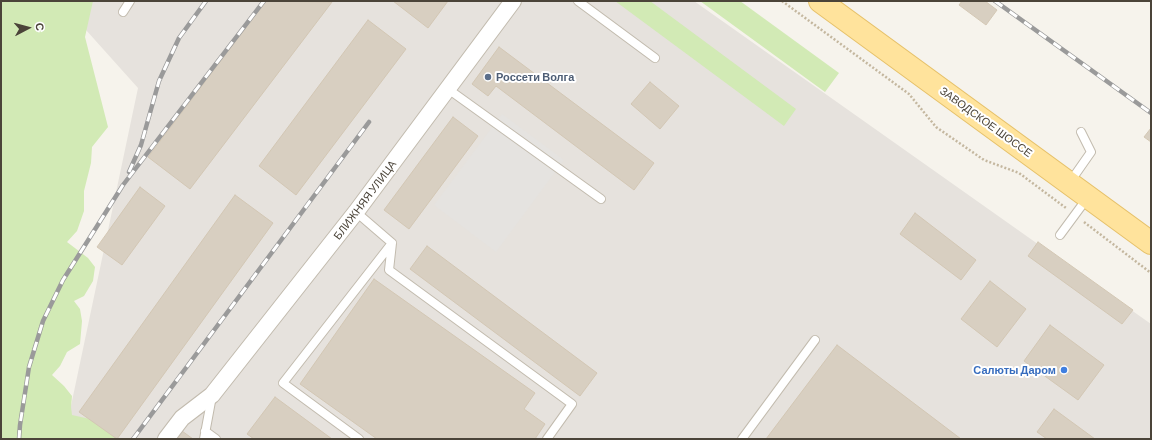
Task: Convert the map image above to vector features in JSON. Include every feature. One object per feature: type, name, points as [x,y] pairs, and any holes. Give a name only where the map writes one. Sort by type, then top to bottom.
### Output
[{"type":"main road","name":"ЗАВОДСКОЕ ШОССЕ","points":[[820,1],[1151,243]]},
{"type":"street","name":"БЛИЖНЯЯ УЛИЦА","points":[[166,439],[182,418],[212,395],[356,212],[513,1]]},
{"type":"lane","points":[[123,12],[130,1]]},
{"type":"lane","points":[[578,1],[655,58]]},
{"type":"lane","points":[[448,89],[601,199]]},
{"type":"lane","points":[[1069,183],[1092,152],[1081,132]]},
{"type":"lane","points":[[1060,235],[1088,196]]},
{"type":"lane","points":[[356,212],[392,243]]},
{"type":"lane","points":[[359,439],[283,383],[392,243]]},
{"type":"lane","points":[[392,243],[389,270],[572,404],[547,439]]},
{"type":"lane","points":[[742,439],[815,340]]},
{"type":"lane","points":[[212,395],[205,435],[216,439]]},
{"type":"path","points":[[782,1],[909,94],[936,126],[984,160],[1019,173],[1151,273]]},
{"type":"shaded area","points":[[60,1],[694,1],[1151,324],[1151,439],[64,439],[138,88]]},
{"type":"shaded area","points":[[502,114],[564,160],[496,252],[434,205]]},
{"type":"green space","points":[[1,1],[93,1],[85,37],[108,127],[92,147],[91,163],[84,191],[84,211],[77,231],[67,242],[88,258],[95,267],[93,281],[84,296],[74,301],[80,309],[82,321],[80,344],[67,352],[60,366],[52,375],[72,396],[72,415],[112,426],[117,439],[1,439]]},
{"type":"green space","points":[[615,1],[650,1],[796,109],[784,126]]},
{"type":"green space","points":[[700,1],[740,1],[839,73],[825,92]]},
{"type":"building","points":[[266,1],[332,2],[190,189],[148,157]]},
{"type":"building","points":[[393,1],[448,1],[428,28]]},
{"type":"building","points":[[962,1],[985,1],[997,10],[986,25],[959,5]]},
{"type":"building","points":[[368,20],[406,49],[296,195],[259,166]]},
{"type":"building","points":[[499,47],[654,163],[634,190],[496,86],[488,96],[472,84]]},
{"type":"building","points":[[650,82],[679,106],[660,129],[631,104]]},
{"type":"building","points":[[453,117],[478,136],[409,229],[384,210]]},
{"type":"building","points":[[1151,128],[1151,142],[1144,137]]},
{"type":"building","points":[[140,187],[165,206],[122,265],[97,247]]},
{"type":"building","points":[[235,195],[273,223],[117,439],[79,412]]},
{"type":"building","points":[[915,213],[976,260],[961,280],[900,234]]},
{"type":"building","points":[[1038,242],[1133,310],[1122,324],[1028,256]]},
{"type":"building","points":[[427,246],[597,373],[580,396],[410,269]]},
{"type":"building","points":[[374,279],[535,393],[524,409],[545,424],[535,439],[377,439],[300,384]]},
{"type":"building","points":[[990,281],[1026,309],[997,347],[961,319]]},
{"type":"building","points":[[1050,325],[1104,365],[1078,400],[1024,361]]},
{"type":"building","points":[[837,345],[961,439],[766,439]]},
{"type":"building","points":[[275,397],[332,439],[254,439],[247,434]]},
{"type":"building","points":[[1054,409],[1095,439],[1047,439],[1037,432]]},
{"type":"building","points":[[182,431],[193,439],[176,439]]},
{"type":"railway","points":[[129,172],[141,145],[159,81],[179,38],[206,1]]},
{"type":"railway","points":[[19,439],[29,367],[43,321],[63,280],[123,185],[264,1]]},
{"type":"railway","points":[[995,1],[1151,113]]},
{"type":"railway","points":[[133,439],[369,122]]},
{"type":"place","name":"Россети Волга","points":[[488,77]]},
{"type":"place","name":"Салюты Даром","points":[[1064,370]]}]
